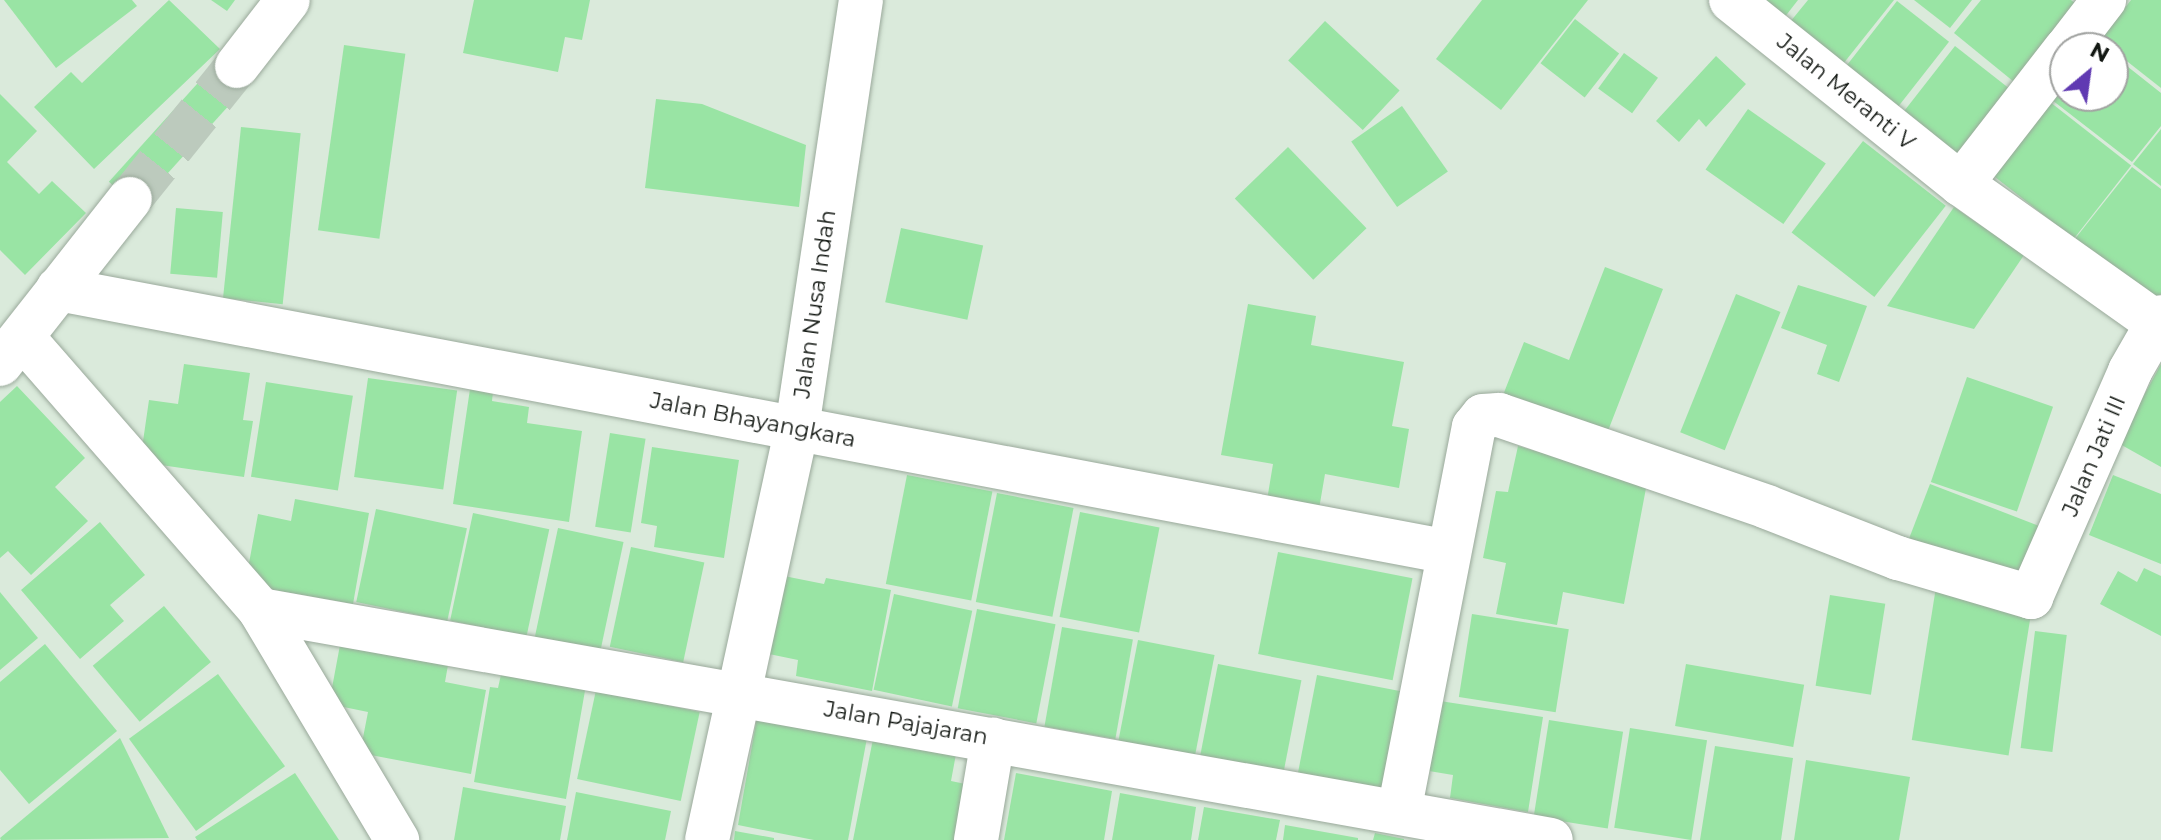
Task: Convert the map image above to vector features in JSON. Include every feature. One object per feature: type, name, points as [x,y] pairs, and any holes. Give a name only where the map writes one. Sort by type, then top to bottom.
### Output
[{"type":"street","points":[[237,66],[288,0]]},
{"type":"street","name":"Jalan Nusa Indah","points":[[707,840],[797,428],[861,0]]},
{"type":"street","name":"Jalan Meranti V","points":[[1731,0],[1961,184],[2160,322]]},
{"type":"street","points":[[2077,32],[2095,3]]},
{"type":"street","points":[[1961,184],[2049,71]]},
{"type":"street","points":[[130,199],[11,351],[260,610],[397,840]]},
{"type":"street","name":"Jalan Bhayangkara","points":[[58,289],[1448,552]]},
{"type":"street","name":"Jalan Jati III","points":[[1448,552],[1474,427],[1483,416],[1499,415],[1767,507],[1898,558],[2031,597],[2130,371],[2160,322]]},
{"type":"street","points":[[1399,812],[1448,552]]},
{"type":"street","name":"Jalan Pajajaran","points":[[260,610],[737,692],[1551,840]]},
{"type":"street","points":[[976,840],[993,739]]},
{"type":"building","points":[[4,0],[132,0],[137,6],[56,68]]},
{"type":"building","points":[[169,0],[220,49],[94,169],[34,107],[71,72],[82,83]]},
{"type":"building","points":[[211,0],[235,0],[227,11]]},
{"type":"building","points":[[474,0],[590,0],[582,40],[565,37],[558,72],[463,53]]},
{"type":"building","points":[[1482,0],[1588,0],[1501,110],[1436,59]]},
{"type":"building","points":[[1761,0],[1798,0],[1784,18]]},
{"type":"building","points":[[1808,0],[1894,0],[1843,64],[1790,22]]},
{"type":"building","points":[[1914,0],[1972,0],[1950,28]]},
{"type":"building","points":[[1981,0],[2071,0],[2081,8],[2062,32],[2049,32],[2049,48],[2019,86],[1954,33]]},
{"type":"building","points":[[2131,0],[2161,0],[2161,88],[2129,63],[2129,32],[2106,32]]},
{"type":"building","points":[[1897,1],[1949,42],[1897,108],[1845,67]]},
{"type":"building","points":[[1575,19],[1619,53],[1585,98],[1541,63]]},
{"type":"building","points":[[1325,21],[1400,91],[1363,130],[1288,60]]},
{"type":"building","points":[[344,45],[405,54],[379,239],[318,230]]},
{"type":"building","points":[[1955,46],[2016,93],[1963,161],[1902,114]]},
{"type":"building","points":[[1624,53],[1658,78],[1632,113],[1598,89]]},
{"type":"building","points":[[224,54],[252,79],[137,207],[109,182]]},
{"type":"building","points":[[1716,56],[1746,84],[1706,127],[1699,119],[1679,142],[1656,121]]},
{"type":"building","points":[[2129,68],[2161,93],[2161,126],[2132,162],[2067,112],[2129,112]]},
{"type":"building","points":[[0,94],[37,131],[7,162],[39,194],[52,181],[86,213],[25,275],[0,250]]},
{"type":"building","points":[[656,99],[702,104],[806,145],[799,207],[645,188]]},
{"type":"building","points":[[2049,103],[2049,112],[2063,112],[2131,165],[2074,239],[1993,175]]},
{"type":"building","points":[[1402,106],[1448,172],[1397,207],[1351,142]]},
{"type":"building","points":[[1748,109],[1826,163],[1783,224],[1706,170]]},
{"type":"building","points":[[241,127],[301,133],[283,304],[223,298]]},
{"type":"building","points":[[2161,129],[2161,186],[2133,164]]},
{"type":"building","points":[[1863,141],[1946,206],[1874,297],[1792,232]]},
{"type":"building","points":[[1288,147],[1366,228],[1313,280],[1235,198]]},
{"type":"building","points":[[2132,167],[2161,189],[2161,294],[2154,304],[2074,240]]},
{"type":"building","points":[[1954,207],[2024,255],[1974,329],[1887,306]]},
{"type":"building","points":[[176,208],[223,212],[217,278],[170,274]]},
{"type":"building","points":[[901,228],[983,245],[967,320],[885,302]]},
{"type":"building","points":[[1605,267],[1663,289],[1606,436],[1503,395],[1524,342],[1569,360]]},
{"type":"building","points":[[1798,285],[1867,306],[1839,382],[1817,374],[1827,345],[1781,328]]},
{"type":"building","points":[[1736,294],[1781,312],[1725,450],[1680,432]]},
{"type":"building","points":[[1248,304],[1316,316],[1311,345],[1404,362],[1392,426],[1409,429],[1399,488],[1325,474],[1319,509],[1267,500],[1273,464],[1221,455]]},
{"type":"building","points":[[184,364],[250,373],[243,420],[253,421],[244,477],[140,462],[149,400],[178,404]]},
{"type":"building","points":[[2161,364],[2161,467],[2118,443]]},
{"type":"building","points":[[1967,377],[2053,407],[2017,512],[1931,482]]},
{"type":"building","points":[[368,378],[457,391],[443,490],[354,477]]},
{"type":"building","points":[[266,382],[353,396],[338,491],[251,477]]},
{"type":"building","points":[[17,386],[85,458],[55,487],[88,521],[31,575],[8,551],[0,558],[0,402]]},
{"type":"building","points":[[470,389],[493,392],[492,401],[529,407],[527,423],[582,431],[569,522],[453,504]]},
{"type":"building","points":[[610,433],[646,439],[631,532],[595,527]]},
{"type":"building","points":[[1518,446],[1647,483],[1624,604],[1563,592],[1557,625],[1496,614],[1506,563],[1483,558],[1496,491],[1508,492]]},
{"type":"building","points":[[652,447],[739,460],[724,558],[654,547],[657,526],[641,523]]},
{"type":"building","points":[[907,475],[992,492],[971,601],[886,584]]},
{"type":"building","points":[[2113,475],[2161,494],[2161,564],[2089,535]]},
{"type":"building","points":[[1930,484],[2048,529],[2024,591],[1906,546]]},
{"type":"building","points":[[997,493],[1074,508],[1052,617],[976,602]]},
{"type":"building","points":[[295,499],[369,513],[353,604],[245,585],[258,514],[291,521]]},
{"type":"building","points":[[376,509],[467,528],[447,621],[356,602]]},
{"type":"building","points":[[1080,512],[1160,527],[1139,632],[1060,617]]},
{"type":"building","points":[[473,513],[549,529],[526,637],[450,621]]},
{"type":"building","points":[[100,522],[145,575],[110,605],[124,621],[80,659],[21,590]]},
{"type":"building","points":[[558,528],[624,542],[600,651],[535,638]]},
{"type":"building","points":[[631,547],[704,563],[683,662],[610,647]]},
{"type":"building","points":[[1278,552],[1412,578],[1393,680],[1258,654]]},
{"type":"building","points":[[2144,568],[2161,576],[2161,636],[2100,604],[2118,571],[2137,582]]},
{"type":"building","points":[[784,576],[824,584],[826,578],[891,590],[872,691],[796,676],[798,660],[769,654]]},
{"type":"building","points":[[1936,587],[2033,602],[2009,755],[1912,740]]},
{"type":"building","points":[[0,592],[38,638],[0,670]]},
{"type":"building","points":[[894,594],[972,611],[952,706],[874,690]]},
{"type":"building","points":[[1830,595],[1885,604],[1871,695],[1816,686]]},
{"type":"building","points":[[164,606],[211,662],[140,722],[93,666]]},
{"type":"building","points":[[977,609],[1056,624],[1036,723],[958,708]]},
{"type":"building","points":[[1472,614],[1569,629],[1556,712],[1459,697]]},
{"type":"building","points":[[1062,627],[1133,640],[1115,739],[1044,726]]},
{"type":"building","points":[[2035,631],[2067,635],[2052,752],[2021,748]]},
{"type":"building","points":[[1138,640],[1215,655],[1194,760],[1118,745]]},
{"type":"building","points":[[45,644],[117,731],[29,804],[0,770],[0,682]]},
{"type":"building","points":[[340,645],[448,665],[445,682],[486,690],[471,774],[360,753],[368,712],[329,704]]},
{"type":"building","points":[[1218,664],[1301,680],[1283,777],[1199,761]]},
{"type":"building","points":[[1686,664],[1804,685],[1793,747],[1675,726]]},
{"type":"building","points":[[502,670],[586,685],[566,799],[474,782],[490,687],[498,688]]},
{"type":"building","points":[[218,674],[285,766],[196,831],[129,739]]},
{"type":"building","points":[[1317,675],[1411,693],[1391,796],[1297,778]]},
{"type":"building","points":[[596,690],[700,712],[681,801],[577,779]]},
{"type":"building","points":[[1440,701],[1543,717],[1528,812],[1450,798],[1453,775],[1429,771]]},
{"type":"building","points":[[757,717],[867,738],[848,840],[814,840],[738,825]]},
{"type":"building","points":[[1549,720],[1623,732],[1608,829],[1534,817]]},
{"type":"building","points":[[1630,728],[1707,740],[1691,840],[1614,828]]},
{"type":"building","points":[[120,738],[169,838],[1,840],[0,838]]},
{"type":"building","points":[[873,739],[956,754],[951,781],[975,786],[965,840],[853,840]]},
{"type":"building","points":[[1715,746],[1793,758],[1781,840],[1700,840]]},
{"type":"building","points":[[1806,760],[1910,777],[1899,840],[1794,840]]},
{"type":"building","points":[[295,773],[339,840],[197,840],[195,837]]},
{"type":"building","points":[[1016,773],[1112,791],[1104,840],[1004,840]]},
{"type":"building","points":[[463,787],[566,806],[560,840],[454,840]]},
{"type":"building","points":[[576,792],[671,811],[665,840],[567,840]]},
{"type":"building","points":[[1120,793],[1196,807],[1191,840],[1112,840]]},
{"type":"building","points":[[1204,807],[1280,820],[1276,840],[1198,840]]},
{"type":"building","points":[[1285,825],[1358,838],[1358,840],[1283,840]]},
{"type":"building","points":[[735,831],[774,838],[774,840],[734,840]]},
{"type":"building","points":[[1375,833],[1404,839],[1404,840],[1373,840]]},
{"type":"tunnel","points":[[130,199],[237,66]]}]
